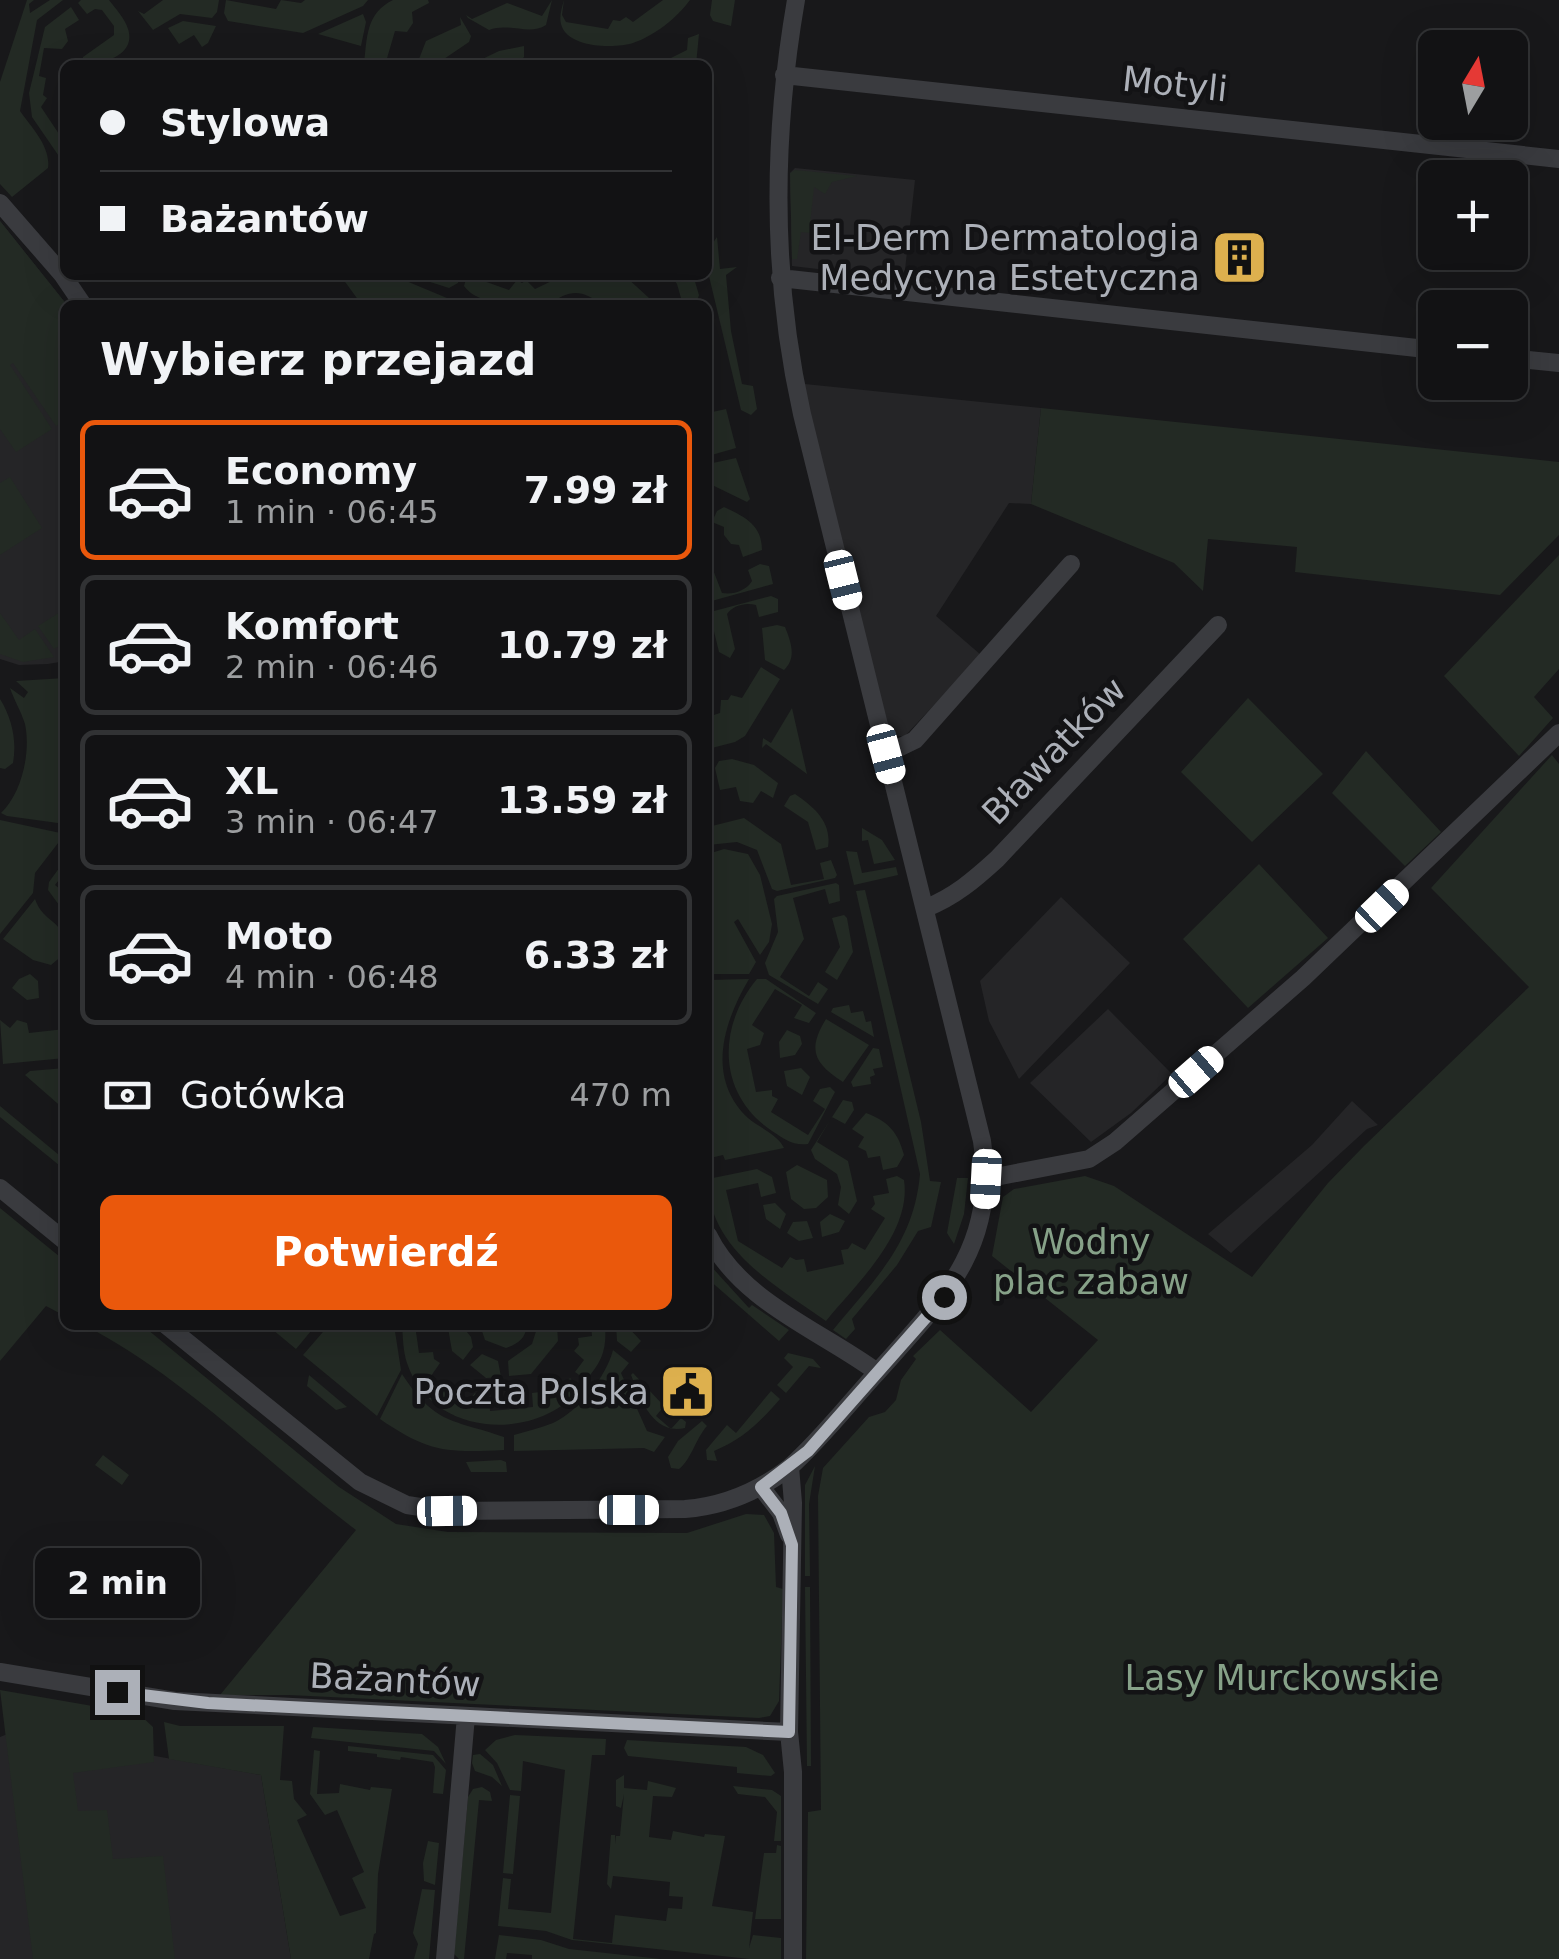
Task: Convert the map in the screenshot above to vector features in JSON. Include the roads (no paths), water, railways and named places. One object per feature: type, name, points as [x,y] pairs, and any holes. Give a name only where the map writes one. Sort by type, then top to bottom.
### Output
[{"type":"street","points":[[172,1330],[360,1482],[407,1504],[447,1511],[684,1510],[720,1504],[761,1487],[790,1467],[956,1279],[981,1224],[986,1179],[982,1141],[791,366],[780,278],[777,172],[784,74],[796,0]]},
{"type":"street","name":"Motyli","points":[[784,74],[1559,160]]},
{"type":"street","points":[[0,203],[60,272]]},
{"type":"street","points":[[780,278],[1418,348]]},
{"type":"street","points":[[1528,360],[1559,363]]},
{"type":"street","points":[[886,754],[915,740],[1071,564]]},
{"type":"street","name":"Bławatków","points":[[926,908],[947,900],[970,884],[996,859],[1218,626]]},
{"type":"street","points":[[986,1179],[1089,1160],[1115,1142],[1303,978],[1559,733]]},
{"type":"street","points":[[0,1188],[60,1237]]},
{"type":"street","points":[[712,1242],[718,1255],[751,1289],[877,1372]]},
{"type":"street","points":[[790,1467],[794,1502],[789,1732],[793,1772],[793,1959]]},
{"type":"street","points":[[761,1487],[781,1513],[792,1545]]},
{"type":"street","name":"Bażantów","points":[[0,1672],[175,1701],[789,1732]]},
{"type":"street","points":[[445,1959],[466,1716]]},
{"type":"place","name":"El-Derm Dermatologia Medycyna Estetyczna","points":[[1239,258]]},
{"type":"place","name":"Poczta Polska","points":[[688,1392]]},
{"type":"park label","name":"Wodny plac zabaw","points":[[1091,1262]]},
{"type":"park label","name":"Lasy Murckowskie","points":[[1282,1678]]}]
